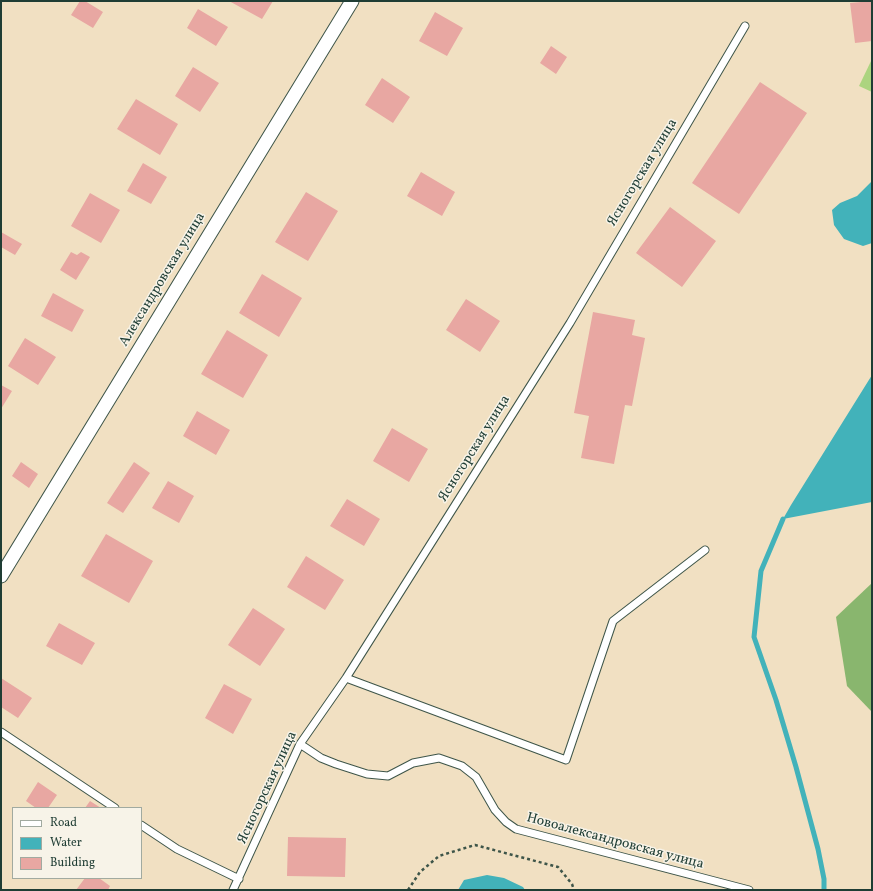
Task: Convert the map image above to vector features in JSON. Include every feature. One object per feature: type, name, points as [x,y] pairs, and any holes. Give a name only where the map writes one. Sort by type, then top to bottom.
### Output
[{"type":"street","name":"Александровская улица","points":[[1,576],[352,1]]},
{"type":"lane","name":"Ясногорская улица","points":[[234,890],[300,744],[346,678],[570,323],[745,26]]},
{"type":"lane","points":[[346,678],[566,760],[613,621],[705,550]]},
{"type":"lane","points":[[1,732],[114,807]]},
{"type":"lane","name":"Новоалександровская улица","points":[[300,744],[321,758],[367,774],[388,776],[413,763],[439,758],[462,766],[476,776],[495,810],[506,822],[516,829],[749,890]]},
{"type":"lane","points":[[142,827],[176,849],[239,879]]},
{"type":"path","points":[[408,890],[420,872],[440,856],[475,845],[558,867],[572,884],[574,890]]},
{"type":"green space","points":[[872,59],[872,92],[859,86]]},
{"type":"green space","points":[[872,583],[872,712],[847,686],[836,617]]},
{"type":"water","points":[[872,181],[872,243],[863,246],[844,239],[834,225],[832,210],[840,203],[857,196]]},
{"type":"water","points":[[872,375],[872,502],[783,519],[791,505]]},
{"type":"water","points":[[487,875],[504,878],[523,887],[525,890],[458,890],[464,880]]},
{"type":"building","points":[[80,1],[85,1],[103,12],[93,28],[71,15]]},
{"type":"building","points":[[229,1],[273,1],[262,19]]},
{"type":"building","points":[[872,1],[872,41],[855,43],[850,3]]},
{"type":"building","points":[[198,9],[228,27],[216,46],[187,28]]},
{"type":"building","points":[[435,12],[463,28],[447,56],[419,41]]},
{"type":"building","points":[[551,46],[567,57],[556,74],[540,63]]},
{"type":"building","points":[[193,67],[219,83],[200,112],[175,96]]},
{"type":"building","points":[[382,78],[410,97],[393,123],[365,105]]},
{"type":"building","points":[[760,82],[807,113],[739,214],[692,183]]},
{"type":"building","points":[[136,99],[178,124],[160,155],[117,129]]},
{"type":"building","points":[[143,163],[167,177],[151,204],[127,191]]},
{"type":"building","points":[[421,172],[455,192],[442,216],[407,196]]},
{"type":"building","points":[[306,192],[338,211],[308,261],[275,242]]},
{"type":"building","points":[[90,193],[120,210],[101,243],[71,226]]},
{"type":"building","points":[[670,207],[716,241],[682,287],[636,253]]},
{"type":"building","points":[[1,232],[22,244],[15,255],[1,247]]},
{"type":"building","points":[[71,252],[77,255],[81,252],[90,257],[76,280],[60,270]]},
{"type":"building","points":[[262,274],[302,298],[279,337],[239,313]]},
{"type":"building","points":[[53,293],[84,310],[72,332],[41,316]]},
{"type":"building","points":[[466,299],[500,321],[480,352],[446,330]]},
{"type":"building","points":[[593,312],[635,320],[632,335],[645,338],[632,406],[625,405],[614,464],[581,458],[589,416],[574,413]]},
{"type":"building","points":[[227,330],[268,355],[243,398],[201,374]]},
{"type":"building","points":[[25,338],[56,357],[38,385],[8,366]]},
{"type":"building","points":[[1,385],[12,391],[1,409]]},
{"type":"building","points":[[197,411],[230,430],[216,455],[183,436]]},
{"type":"building","points":[[392,428],[428,449],[409,482],[373,461]]},
{"type":"building","points":[[21,462],[38,474],[29,488],[12,476]]},
{"type":"building","points":[[134,462],[150,473],[123,513],[107,503]]},
{"type":"building","points":[[168,481],[194,496],[179,523],[152,508]]},
{"type":"building","points":[[347,499],[380,519],[364,546],[330,526]]},
{"type":"building","points":[[106,534],[153,561],[129,603],[81,576]]},
{"type":"building","points":[[306,556],[344,580],[325,610],[287,587]]},
{"type":"building","points":[[253,608],[285,629],[260,666],[228,645]]},
{"type":"building","points":[[59,623],[95,643],[82,665],[46,646]]},
{"type":"building","points":[[1,678],[32,698],[18,718],[1,707]]},
{"type":"building","points":[[224,684],[252,699],[233,734],[205,718]]},
{"type":"building","points":[[38,782],[57,795],[49,807],[35,807],[26,801]]},
{"type":"building","points":[[90,801],[99,807],[86,807]]},
{"type":"building","points":[[288,837],[346,838],[345,877],[287,876]]},
{"type":"building","points":[[84,879],[100,879],[110,886],[108,890],[76,890]]},
{"type":"waterway","points":[[783,519],[761,571],[754,637],[776,700],[796,767],[818,849],[824,879],[824,890]]}]
